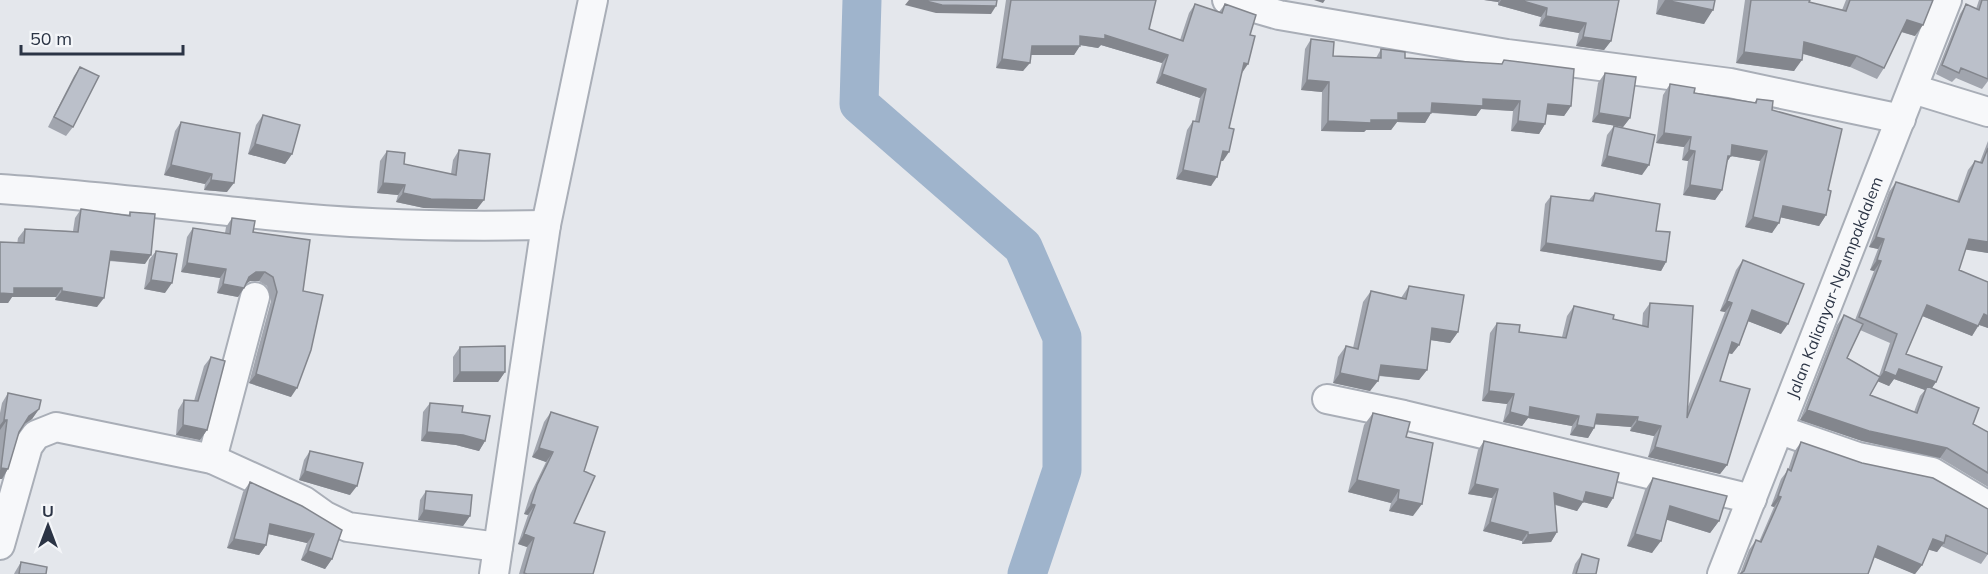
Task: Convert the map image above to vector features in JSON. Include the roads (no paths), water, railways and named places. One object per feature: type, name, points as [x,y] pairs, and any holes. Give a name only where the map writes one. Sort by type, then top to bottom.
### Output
[{"type":"street","points":[[0,545],[28,446],[36,435],[56,426],[212,459],[304,501],[325,516],[348,527],[496,561],[546,225],[593,0]]},
{"type":"street","points":[[1227,0],[1279,15],[1507,54],[1730,82],[1901,118]]},
{"type":"street","name":"Jalan Kalianyar-Ngumpakdalem","points":[[1722,574],[1947,0]]},
{"type":"street","points":[[1912,89],[1988,112]]},
{"type":"street","points":[[0,189],[95,195],[279,216],[474,227],[546,225]]},
{"type":"street","points":[[212,459],[255,297]]},
{"type":"street","points":[[1327,399],[1404,415],[1752,499]]},
{"type":"street","points":[[1780,430],[1858,457],[1932,472],[1988,506]]},
{"type":"waterway","points":[[862,0],[859,104],[1023,247],[1062,337],[1062,470],[1027,574]]}]
